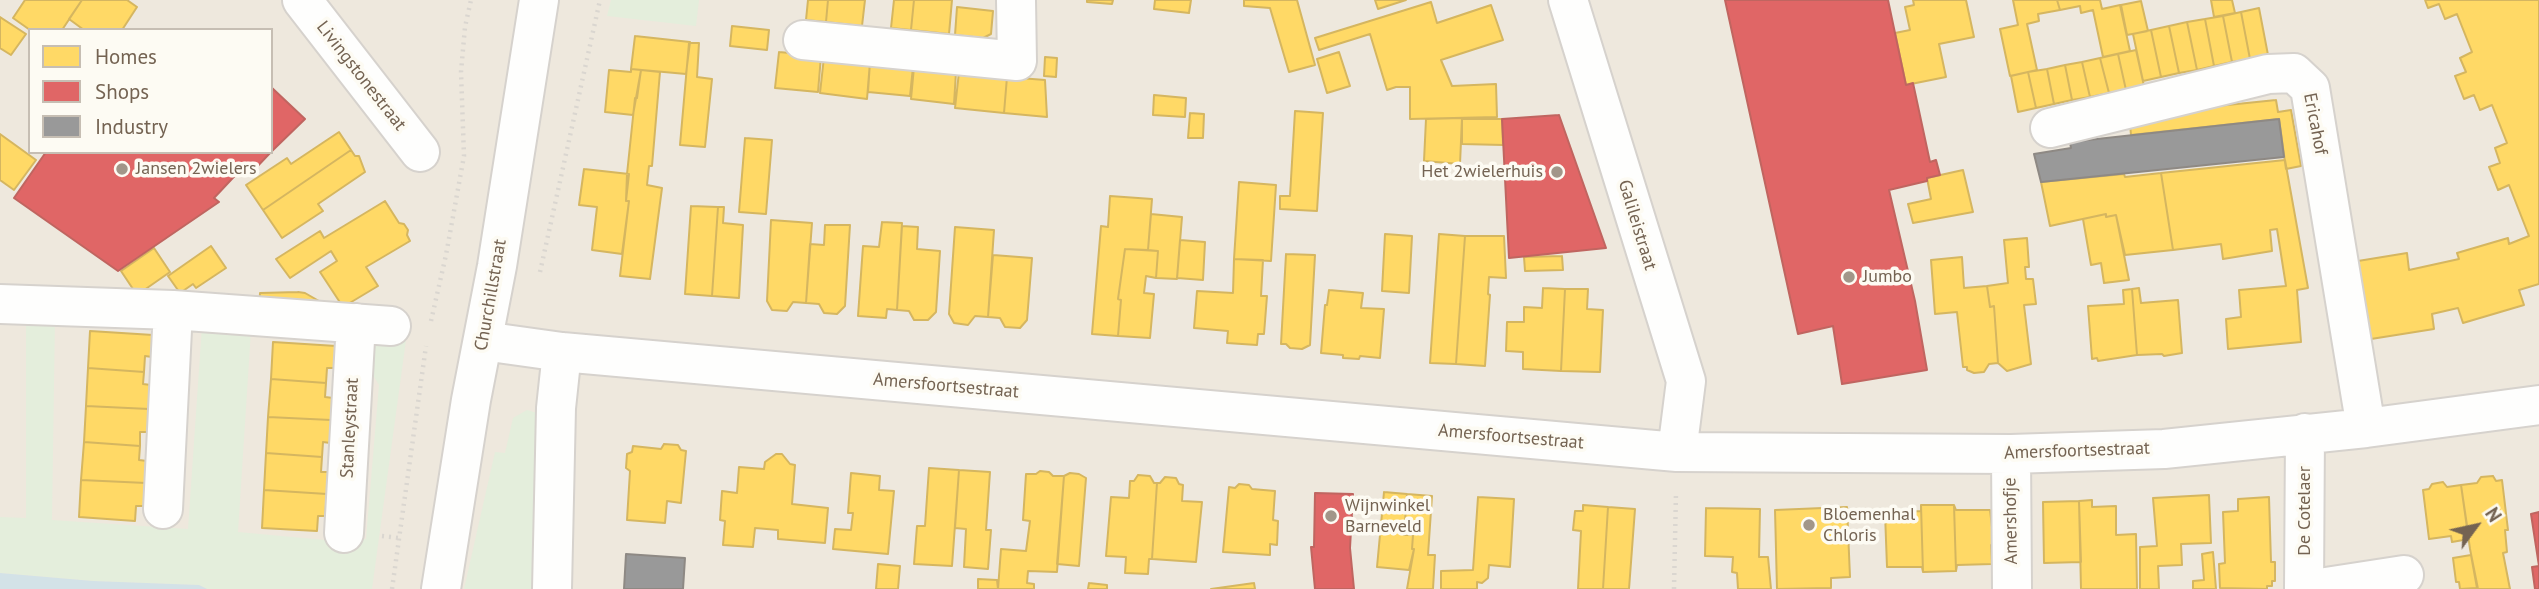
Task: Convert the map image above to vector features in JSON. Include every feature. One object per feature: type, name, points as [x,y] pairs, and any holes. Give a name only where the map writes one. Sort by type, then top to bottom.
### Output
[{"type":"street","name":"Livingstonestraat","points":[[302,0],[421,152]]},
{"type":"street","name":"Churchillstraat","points":[[441,589],[539,0]]},
{"type":"street","points":[[803,40],[1017,61],[1016,0]]},
{"type":"street","name":"Galileistraat","points":[[1568,0],[1686,381],[1677,452]]},
{"type":"street","name":"Ericahof","points":[[2050,128],[2268,74],[2294,73],[2310,88],[2366,428]]},
{"type":"street","points":[[0,304],[173,310],[374,325]]},
{"type":"street","points":[[163,509],[173,310]]},
{"type":"street","name":"Stanleystraat","points":[[344,533],[374,325]]},
{"type":"street","name":"Amersfoortsestraat","points":[[483,341],[562,352],[1677,452],[2011,454],[2164,449],[2366,428],[2539,405]]},
{"type":"street","points":[[552,589],[556,408],[562,352]]},
{"type":"street","name":"De Cotelaer","points":[[2304,589],[2305,433]]},
{"type":"street","name":"Amershofje","points":[[2011,454],[2012,589]]},
{"type":"street","points":[[2312,589],[2404,575]]},
{"type":"path","points":[[392,589],[429,332],[464,156],[461,72],[465,27],[471,0]]},
{"type":"path","points":[[539,275],[600,0]]},
{"type":"path","points":[[374,325],[429,332]]},
{"type":"path","points":[[1674,589],[1677,452]]},
{"type":"shaded area","points":[[0,0],[2539,0],[2539,589],[0,589]]},
{"type":"shaded area","points":[[0,573],[93,581],[199,585],[207,589],[0,589]]},
{"type":"green space","points":[[611,0],[699,0],[696,26],[607,16]]},
{"type":"green space","points":[[26,315],[55,317],[52,520],[188,529],[202,326],[251,330],[238,532],[325,540],[366,539],[379,385],[371,372],[365,349],[378,338],[406,340],[372,589],[207,589],[199,585],[93,581],[0,573],[0,517],[26,518]]},
{"type":"green space","points":[[527,410],[537,413],[534,589],[464,589],[495,452],[505,453],[513,418]]},
{"type":"building: Homes","points":[[25,0],[82,0],[63,28],[28,29],[13,18]]},
{"type":"building: Homes","points":[[82,0],[127,0],[137,7],[123,28],[81,28],[69,19]]},
{"type":"building: Homes","points":[[808,0],[828,0],[826,22],[806,20]]},
{"type":"building: Homes","points":[[828,0],[865,0],[862,26],[826,22]]},
{"type":"building: Homes","points":[[894,0],[914,0],[911,30],[891,28]]},
{"type":"building: Homes","points":[[914,0],[952,0],[949,34],[911,30]]},
{"type":"building: Homes","points":[[1087,0],[1113,0],[1112,4]]},
{"type":"building: Homes","points":[[1155,0],[1191,0],[1189,13],[1154,9]]},
{"type":"building: Homes","points":[[1244,0],[1297,0],[1315,65],[1289,72],[1270,8],[1244,6]]},
{"type":"building: Homes","points":[[1375,0],[1406,0],[1378,9]]},
{"type":"building: Homes","points":[[1913,0],[1966,0],[1974,37],[1939,44],[1946,77],[1906,85],[1895,33],[1910,30],[1905,7],[1914,5]]},
{"type":"building: Homes","points":[[2013,0],[2057,0],[2060,10],[2038,14],[2039,21],[2027,24],[2037,70],[2010,76],[2000,29],[2018,25]]},
{"type":"building: Homes","points":[[2057,0],[2100,0],[2102,9],[2120,5],[2130,51],[2103,57],[2093,10],[2081,13],[2080,6],[2060,10]]},
{"type":"building: Homes","points":[[2211,0],[2232,0],[2235,13],[2214,17]]},
{"type":"building: Homes","points":[[2425,0],[2539,0],[2539,284],[2519,290],[2524,305],[2463,323],[2458,308],[2432,314],[2434,329],[2371,339],[2358,261],[2407,253],[2409,270],[2459,259],[2457,253],[2508,238],[2509,244],[2529,236],[2509,185],[2498,190],[2489,167],[2500,163],[2495,148],[2507,143],[2492,105],[2480,110],[2474,95],[2464,99],[2455,76],[2466,72],[2460,58],[2472,52],[2457,14],[2445,19],[2439,4],[2428,8]]},
{"type":"building: Homes","points":[[2141,1],[2148,31],[2127,35],[2121,5]]},
{"type":"building: Homes","points":[[1431,2],[1437,23],[1491,5],[1503,40],[1441,60],[1452,86],[1496,84],[1497,117],[1410,119],[1410,87],[1387,90],[1370,34],[1319,50],[1315,38]]},
{"type":"building: Homes","points":[[957,7],[993,11],[991,34],[983,38],[955,35]]},
{"type":"building: Homes","points":[[2259,8],[2268,55],[2250,59],[2241,12]]},
{"type":"building: Homes","points":[[2241,12],[2250,59],[2232,62],[2223,16]]},
{"type":"building: Homes","points":[[2223,16],[2232,62],[2214,66],[2205,19]]},
{"type":"building: Homes","points":[[0,17],[26,34],[11,55],[0,48]]},
{"type":"building: Homes","points":[[2205,19],[2214,66],[2197,70],[2187,22]]},
{"type":"building: Homes","points":[[2187,22],[2197,70],[2179,73],[2169,26]]},
{"type":"building: Homes","points":[[732,26],[769,30],[767,50],[730,46]]},
{"type":"building: Homes","points":[[2169,26],[2179,73],[2161,77],[2151,30]]},
{"type":"building: Homes","points":[[2151,30],[2161,77],[2143,81],[2133,34]]},
{"type":"building: Homes","points":[[635,36],[690,42],[686,74],[631,69]]},
{"type":"building: Homes","points":[[689,43],[699,43],[697,77],[712,79],[705,147],[680,145]]},
{"type":"building: Homes","points":[[2136,50],[2144,86],[2126,90],[2118,54]]},
{"type":"building: Homes","points":[[779,52],[821,56],[818,92],[775,88]]},
{"type":"building: Homes","points":[[1339,52],[1350,86],[1327,93],[1317,59]]},
{"type":"building: Homes","points":[[2118,54],[2126,90],[2109,93],[2100,58]]},
{"type":"building: Homes","points":[[824,57],[870,62],[867,99],[820,93]]},
{"type":"building: Homes","points":[[1045,57],[1057,58],[1056,77],[1044,76]]},
{"type":"building: Homes","points":[[2100,58],[2109,93],[2090,97],[2082,62]]},
{"type":"building: Homes","points":[[870,62],[913,67],[910,96],[868,92]]},
{"type":"building: Homes","points":[[2082,62],[2090,97],[2072,100],[2065,65]]},
{"type":"building: Homes","points":[[2065,65],[2072,100],[2054,104],[2047,69]]},
{"type":"building: Homes","points":[[914,67],[956,72],[954,104],[911,99]]},
{"type":"building: Homes","points":[[631,69],[641,70],[633,115],[605,112],[609,70],[631,72]]},
{"type":"building: Homes","points":[[2047,69],[2054,104],[2036,108],[2028,72]]},
{"type":"building: Homes","points":[[641,70],[660,72],[652,166],[649,166],[647,185],[662,188],[650,279],[620,276],[629,201],[626,201],[627,174],[635,98]]},
{"type":"building: Homes","points":[[959,72],[1007,77],[1004,113],[955,108]]},
{"type":"building: Homes","points":[[2028,72],[2036,108],[2018,112],[2011,76]]},
{"type":"building: Homes","points":[[1007,77],[1045,80],[1047,117],[1004,113]]},
{"type":"building: Homes","points":[[1154,95],[1186,98],[1185,117],[1153,115]]},
{"type":"building: Homes","points":[[2276,100],[2278,112],[2291,110],[2301,166],[2286,169],[2279,119],[2131,135],[2130,124],[2169,111]]},
{"type":"building: Homes","points":[[1295,111],[1323,113],[1317,211],[1280,209],[1280,196],[1290,196]]},
{"type":"building: Homes","points":[[1190,113],[1204,114],[1203,138],[1188,138]]},
{"type":"building: Homes","points":[[1462,118],[1460,164],[1424,161],[1426,119]]},
{"type":"building: Homes","points":[[1462,119],[1502,119],[1503,145],[1462,144]]},
{"type":"building: Homes","points":[[339,132],[351,150],[263,210],[246,185],[287,158],[291,164]]},
{"type":"building: Homes","points":[[0,134],[36,160],[14,190],[0,180]]},
{"type":"building: Homes","points":[[745,138],[772,140],[766,214],[739,212]]},
{"type":"building: Homes","points":[[351,150],[355,156],[359,156],[365,172],[318,204],[323,211],[282,238],[263,210]]},
{"type":"building: Homes","points":[[2285,160],[2308,288],[2297,290],[2301,342],[2228,349],[2226,319],[2241,317],[2239,290],[2286,286],[2277,229],[2270,230],[2272,251],[2223,259],[2221,244],[2173,250],[2161,173]]},
{"type":"building: Homes","points":[[584,169],[629,174],[626,201],[629,201],[622,254],[592,250],[597,207],[579,205]]},
{"type":"building: Homes","points":[[1963,170],[1973,212],[1913,223],[1908,204],[1931,199],[1927,178]]},
{"type":"building: Homes","points":[[2161,173],[2173,250],[2125,255],[2116,215],[2106,217],[2106,214],[2050,226],[2041,182]]},
{"type":"building: Homes","points":[[1239,182],[1276,185],[1271,261],[1234,259]]},
{"type":"building: Homes","points":[[1110,196],[1152,199],[1148,250],[1125,249],[1118,299],[1121,300],[1118,336],[1092,334],[1101,226],[1108,227]]},
{"type":"building: Homes","points":[[385,201],[399,223],[404,224],[408,230],[410,241],[366,267],[378,286],[343,307],[320,272],[337,261],[331,251],[290,278],[276,259],[320,231],[324,238]]},
{"type":"building: Homes","points":[[691,206],[718,207],[712,296],[685,294]]},
{"type":"building: Homes","points":[[718,207],[724,207],[723,223],[743,225],[739,298],[712,296]]},
{"type":"building: Homes","points":[[1151,214],[1182,217],[1177,279],[1156,278],[1158,251],[1148,250]]},
{"type":"building: Homes","points":[[2106,214],[2106,217],[2116,215],[2129,280],[2104,283],[2101,263],[2091,265],[2083,219]]},
{"type":"building: Homes","points":[[771,220],[812,223],[806,303],[793,302],[787,311],[772,310],[767,301]]},
{"type":"building: Homes","points":[[882,222],[902,223],[897,310],[887,309],[886,318],[858,316],[863,246],[879,247]]},
{"type":"building: Homes","points":[[825,225],[850,225],[845,306],[837,314],[824,313],[819,304],[806,303],[810,244],[824,245]]},
{"type":"building: Homes","points":[[902,226],[918,227],[917,249],[940,251],[936,312],[928,320],[914,320],[909,311],[897,310]]},
{"type":"building: Homes","points":[[955,227],[994,230],[988,317],[975,316],[968,325],[954,323],[949,314]]},
{"type":"building: Homes","points":[[1385,234],[1412,236],[1409,293],[1382,291]]},
{"type":"building: Homes","points":[[1439,234],[1465,236],[1456,364],[1430,363]]},
{"type":"building: Homes","points":[[1465,236],[1504,236],[1506,278],[1489,277],[1485,366],[1456,364]]},
{"type":"building: Homes","points":[[2027,238],[2029,267],[2025,267],[2026,279],[2033,279],[2036,304],[2024,305],[2031,364],[2007,371],[1998,363],[1994,306],[1990,307],[1987,286],[2008,283],[2004,240]]},
{"type":"building: Homes","points":[[1180,240],[1205,242],[1203,280],[1177,278]]},
{"type":"building: Homes","points":[[211,246],[226,268],[196,288],[193,284],[180,293],[168,276]]},
{"type":"building: Homes","points":[[154,248],[170,272],[137,295],[121,271]]},
{"type":"building: Homes","points":[[1125,249],[1158,251],[1156,278],[1146,276],[1144,293],[1154,294],[1150,338],[1118,336],[1121,300],[1118,299]]},
{"type":"building: Homes","points":[[1286,254],[1315,255],[1310,345],[1302,349],[1281,344]]},
{"type":"building: Homes","points":[[993,255],[1032,258],[1027,320],[1020,328],[1005,327],[1000,318],[988,317]]},
{"type":"building: Homes","points":[[1562,256],[1563,270],[1525,271],[1524,257]]},
{"type":"building: Homes","points":[[1962,257],[1964,288],[1987,286],[1990,307],[1994,306],[1998,363],[1989,364],[1984,372],[1974,373],[1963,367],[1957,312],[1935,314],[1931,260]]},
{"type":"building: Homes","points":[[1234,259],[1263,260],[1261,296],[1267,296],[1264,334],[1258,334],[1257,345],[1227,343],[1228,331],[1194,328],[1197,291],[1233,293]]},
{"type":"building: Homes","points":[[1543,288],[1565,289],[1561,371],[1523,369],[1523,352],[1506,351],[1507,322],[1524,322],[1524,307],[1542,308]]},
{"type":"building: Homes","points":[[2139,288],[2141,303],[2178,300],[2182,353],[2164,356],[2137,355],[2132,289]]},
{"type":"building: Homes","points":[[1565,289],[1588,289],[1587,309],[1603,310],[1600,372],[1561,371]]},
{"type":"building: Homes","points":[[2132,289],[2137,355],[2098,361],[2097,358],[2092,359],[2088,306],[2124,304],[2123,290]]},
{"type":"building: Homes","points":[[1329,290],[1363,293],[1361,308],[1384,309],[1380,358],[1343,358],[1343,355],[1321,353]]},
{"type":"building: Homes","points":[[298,292],[326,305],[259,310],[260,293]]},
{"type":"building: Homes","points":[[90,331],[153,335],[152,357],[145,356],[144,372],[88,368]]},
{"type":"building: Homes","points":[[273,342],[336,346],[335,368],[327,368],[326,383],[271,379]]},
{"type":"building: Homes","points":[[88,368],[144,372],[143,384],[151,385],[149,409],[86,406]]},
{"type":"building: Homes","points":[[271,379],[326,383],[325,397],[333,398],[331,420],[268,417]]},
{"type":"building: Homes","points":[[86,406],[149,409],[149,432],[140,432],[140,446],[84,442]]},
{"type":"building: Homes","points":[[268,417],[331,420],[330,443],[323,442],[322,457],[266,453]]},
{"type":"building: Homes","points":[[84,442],[140,446],[139,460],[147,461],[146,483],[81,480]]},
{"type":"building: Homes","points":[[664,444],[678,445],[681,450],[686,451],[681,503],[667,501],[665,523],[627,520],[630,471],[626,468],[627,454],[632,452],[633,446],[661,449]]},
{"type":"building: Homes","points":[[266,453],[322,457],[321,472],[328,472],[327,494],[264,490]]},
{"type":"building: Homes","points":[[776,454],[782,454],[790,464],[795,465],[792,504],[828,508],[825,543],[778,539],[778,530],[755,528],[753,547],[723,545],[725,521],[720,520],[722,491],[737,493],[739,467],[764,469],[765,462]]},
{"type":"building: Homes","points":[[929,468],[959,470],[952,566],[914,564],[917,526],[925,526]]},
{"type":"building: Homes","points":[[959,470],[990,472],[986,530],[991,530],[988,569],[964,567],[966,529],[955,528]]},
{"type":"building: Homes","points":[[1049,472],[1053,476],[1064,476],[1057,572],[1028,571],[1027,583],[1034,584],[1034,589],[998,589],[1001,549],[1026,551],[1030,521],[1023,520],[1026,474]]},
{"type":"building: Homes","points":[[851,473],[880,476],[879,490],[894,491],[888,554],[833,549],[835,529],[851,530],[853,513],[848,513]]},
{"type":"building: Homes","points":[[1070,473],[1086,478],[1079,566],[1057,564],[1064,476]]},
{"type":"building: Homes","points":[[1138,475],[1150,476],[1154,483],[1157,483],[1152,559],[1149,559],[1148,574],[1125,573],[1126,557],[1106,556],[1111,497],[1129,498],[1130,481],[1134,481]]},
{"type":"building: Homes","points":[[2493,476],[2496,481],[2502,480],[2508,530],[2505,530],[2507,552],[2503,553],[2510,589],[2478,589],[2470,549],[2461,485],[2477,483],[2481,477]]},
{"type":"building: Homes","points":[[1165,477],[1176,478],[1179,484],[1183,485],[1182,501],[1202,502],[1196,562],[1152,559],[1157,483]]},
{"type":"building: Homes","points":[[81,480],[146,483],[145,506],[136,506],[135,521],[79,517]]},
{"type":"building: Homes","points":[[2443,482],[2447,487],[2461,485],[2469,539],[2452,542],[2451,536],[2429,539],[2423,490],[2429,489],[2432,484]]},
{"type":"building: Homes","points":[[1239,484],[1249,485],[1252,489],[1275,491],[1273,520],[1278,521],[1277,545],[1270,544],[1270,555],[1223,552],[1229,487],[1235,488]]},
{"type":"building: Homes","points":[[264,490],[327,494],[325,516],[318,516],[317,531],[262,528]]},
{"type":"building: Homes","points":[[1384,492],[1407,494],[1404,535],[1413,535],[1414,549],[1409,570],[1377,567]]},
{"type":"building: Homes","points":[[1407,494],[1432,496],[1428,555],[1435,555],[1433,589],[1407,589],[1414,549],[1413,535],[1404,535]]},
{"type":"building: Homes","points":[[2209,495],[2211,543],[2181,544],[2182,565],[2158,566],[2159,589],[2140,589],[2140,547],[2157,546],[2153,498]]},
{"type":"building: Homes","points":[[1478,497],[1514,499],[1510,567],[1489,565],[1488,578],[1482,583],[1477,582],[1477,589],[1441,589],[1441,571],[1473,570]]},
{"type":"building: Homes","points":[[2269,497],[2271,562],[2275,562],[2275,581],[2272,581],[2272,586],[2267,586],[2267,589],[2220,588],[2219,564],[2225,563],[2223,512],[2238,511],[2238,499]]},
{"type":"building: Homes","points":[[2092,500],[2092,507],[2116,506],[2116,535],[2136,534],[2137,589],[2081,589],[2079,501]]},
{"type":"building: Homes","points":[[2079,501],[2081,562],[2044,563],[2043,502]]},
{"type":"building: Homes","points":[[1583,505],[1608,507],[1603,589],[1578,589],[1581,531],[1573,530],[1575,511],[1583,511]]},
{"type":"building: Homes","points":[[1921,505],[1954,505],[1956,571],[1923,572]]},
{"type":"building: Homes","points":[[1921,505],[1923,572],[1922,567],[1887,567],[1885,513],[1921,511]]},
{"type":"building: Homes","points":[[1954,505],[1956,510],[1990,510],[1994,545],[1991,545],[1992,564],[1957,565],[1956,571]]},
{"type":"building: Homes","points":[[1608,507],[1635,509],[1629,589],[1603,589]]},
{"type":"building: Homes","points":[[1847,507],[1850,577],[1831,578],[1831,588],[1777,589],[1775,510]]},
{"type":"building: Homes","points":[[1706,508],[1760,509],[1759,557],[1768,557],[1771,589],[1738,589],[1737,573],[1732,572],[1733,557],[1705,556]]},
{"type":"building: Homes","points":[[2213,552],[2216,589],[2193,589],[2193,581],[2204,580],[2202,554]]},
{"type":"building: Homes","points":[[2471,555],[2477,588],[2460,589],[2459,582],[2456,582],[2453,558]]},
{"type":"building: Homes","points":[[878,564],[900,566],[898,589],[876,589]]},
{"type":"building: Homes","points":[[978,579],[997,580],[998,589],[978,589]]},
{"type":"building: Homes","points":[[1089,583],[1107,585],[1107,589],[1088,589]]},
{"type":"building: Homes","points":[[1254,583],[1255,589],[1211,589]]},
{"type":"building: Shops","points":[[1725,0],[1888,0],[1906,85],[1913,83],[1930,162],[1936,160],[1940,175],[1889,190],[1915,301],[1927,370],[1842,384],[1833,326],[1798,334]]},
{"type":"building: Shops","points":[[273,89],[305,119],[273,150]]},
{"type":"building: Shops","points":[[1559,115],[1606,248],[1509,258],[1502,119]]},
{"type":"building: Shops","points":[[45,154],[269,154],[252,172],[245,165],[214,198],[219,202],[118,271],[14,198]]},
{"type":"building: Shops","points":[[1315,493],[1353,494],[1350,548],[1354,589],[1315,589],[1311,547],[1314,547]]},
{"type":"building: Shops","points":[[2539,512],[2539,566],[2531,514]]},
{"type":"building: Shops","points":[[2539,566],[2539,589],[2535,589],[2532,567]]},
{"type":"building: Industry","points":[[2279,119],[2284,157],[2041,182],[2034,154],[2071,148],[2070,142]]},
{"type":"building: Industry","points":[[626,554],[685,558],[683,589],[624,589]]},
{"type":"place","name":"Jansen 2wielers","points":[[122,169]]},
{"type":"place","name":"Het 2wielerhuis","points":[[1557,172]]},
{"type":"place","name":"Jumbo","points":[[1849,277]]},
{"type":"place","name":"Wijnwinkel Barneveld","points":[[1331,516]]},
{"type":"place","name":"Bloemenhal Chloris","points":[[1809,525]]}]
